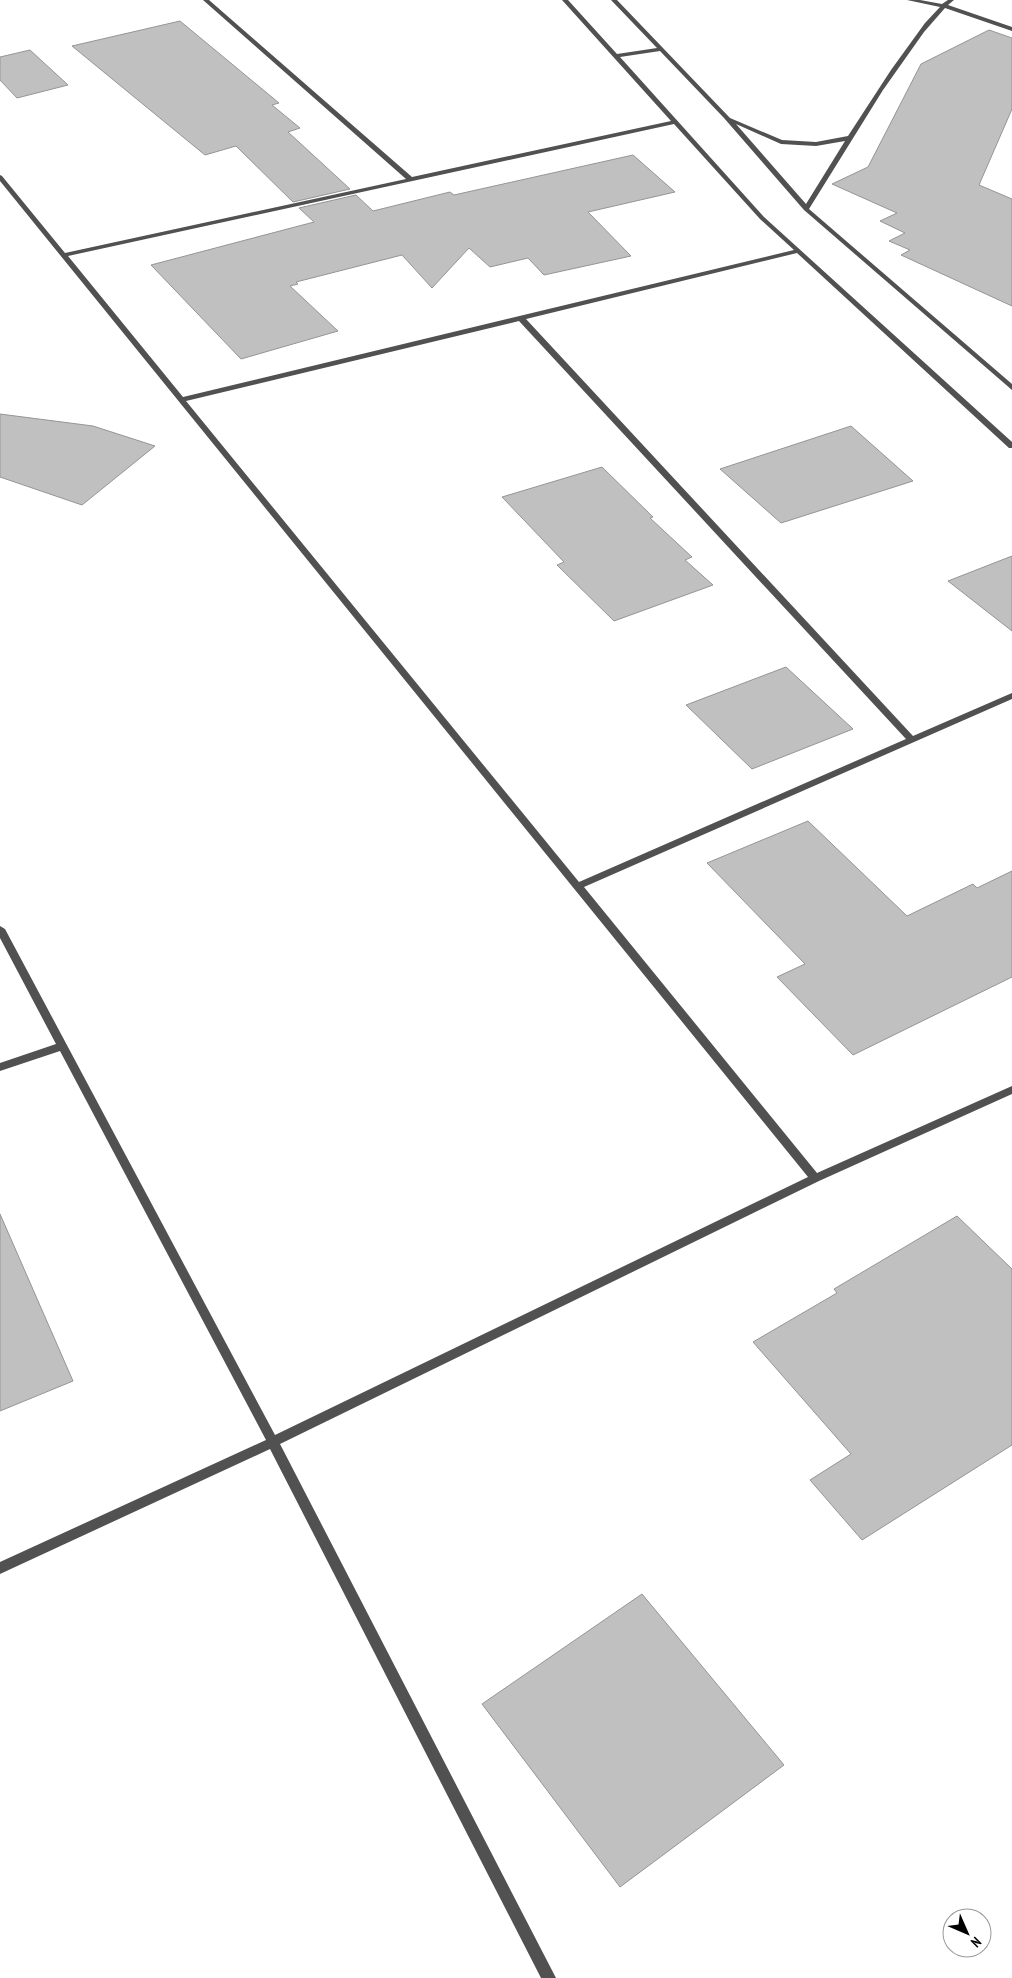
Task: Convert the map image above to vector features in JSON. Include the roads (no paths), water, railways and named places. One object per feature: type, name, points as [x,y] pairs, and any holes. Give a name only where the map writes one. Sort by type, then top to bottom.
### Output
[{"type":"street","points":[[206,0],[410,179]]},
{"type":"street","points":[[566,0],[762,218],[1012,446]]},
{"type":"street","points":[[614,0],[726,118],[806,209],[1012,388]]},
{"type":"street","points":[[910,0],[944,6],[1012,29]]},
{"type":"street","points":[[806,209],[849,138],[899,63],[944,6],[952,0]]},
{"type":"street","points":[[616,56],[661,50]]},
{"type":"street","points":[[726,118],[781,142],[816,144],[849,138]]},
{"type":"street","points":[[63,255],[675,122]]},
{"type":"street","points":[[0,177],[815,1178]]},
{"type":"street","points":[[181,400],[799,251]]},
{"type":"street","points":[[521,318],[912,740]]},
{"type":"street","points":[[578,886],[1012,696]]},
{"type":"street","points":[[0,929],[273,1442],[549,1978]]},
{"type":"street","points":[[0,1066],[62,1046]]},
{"type":"street","points":[[0,1568],[273,1442],[815,1178],[1012,1090]]}]
